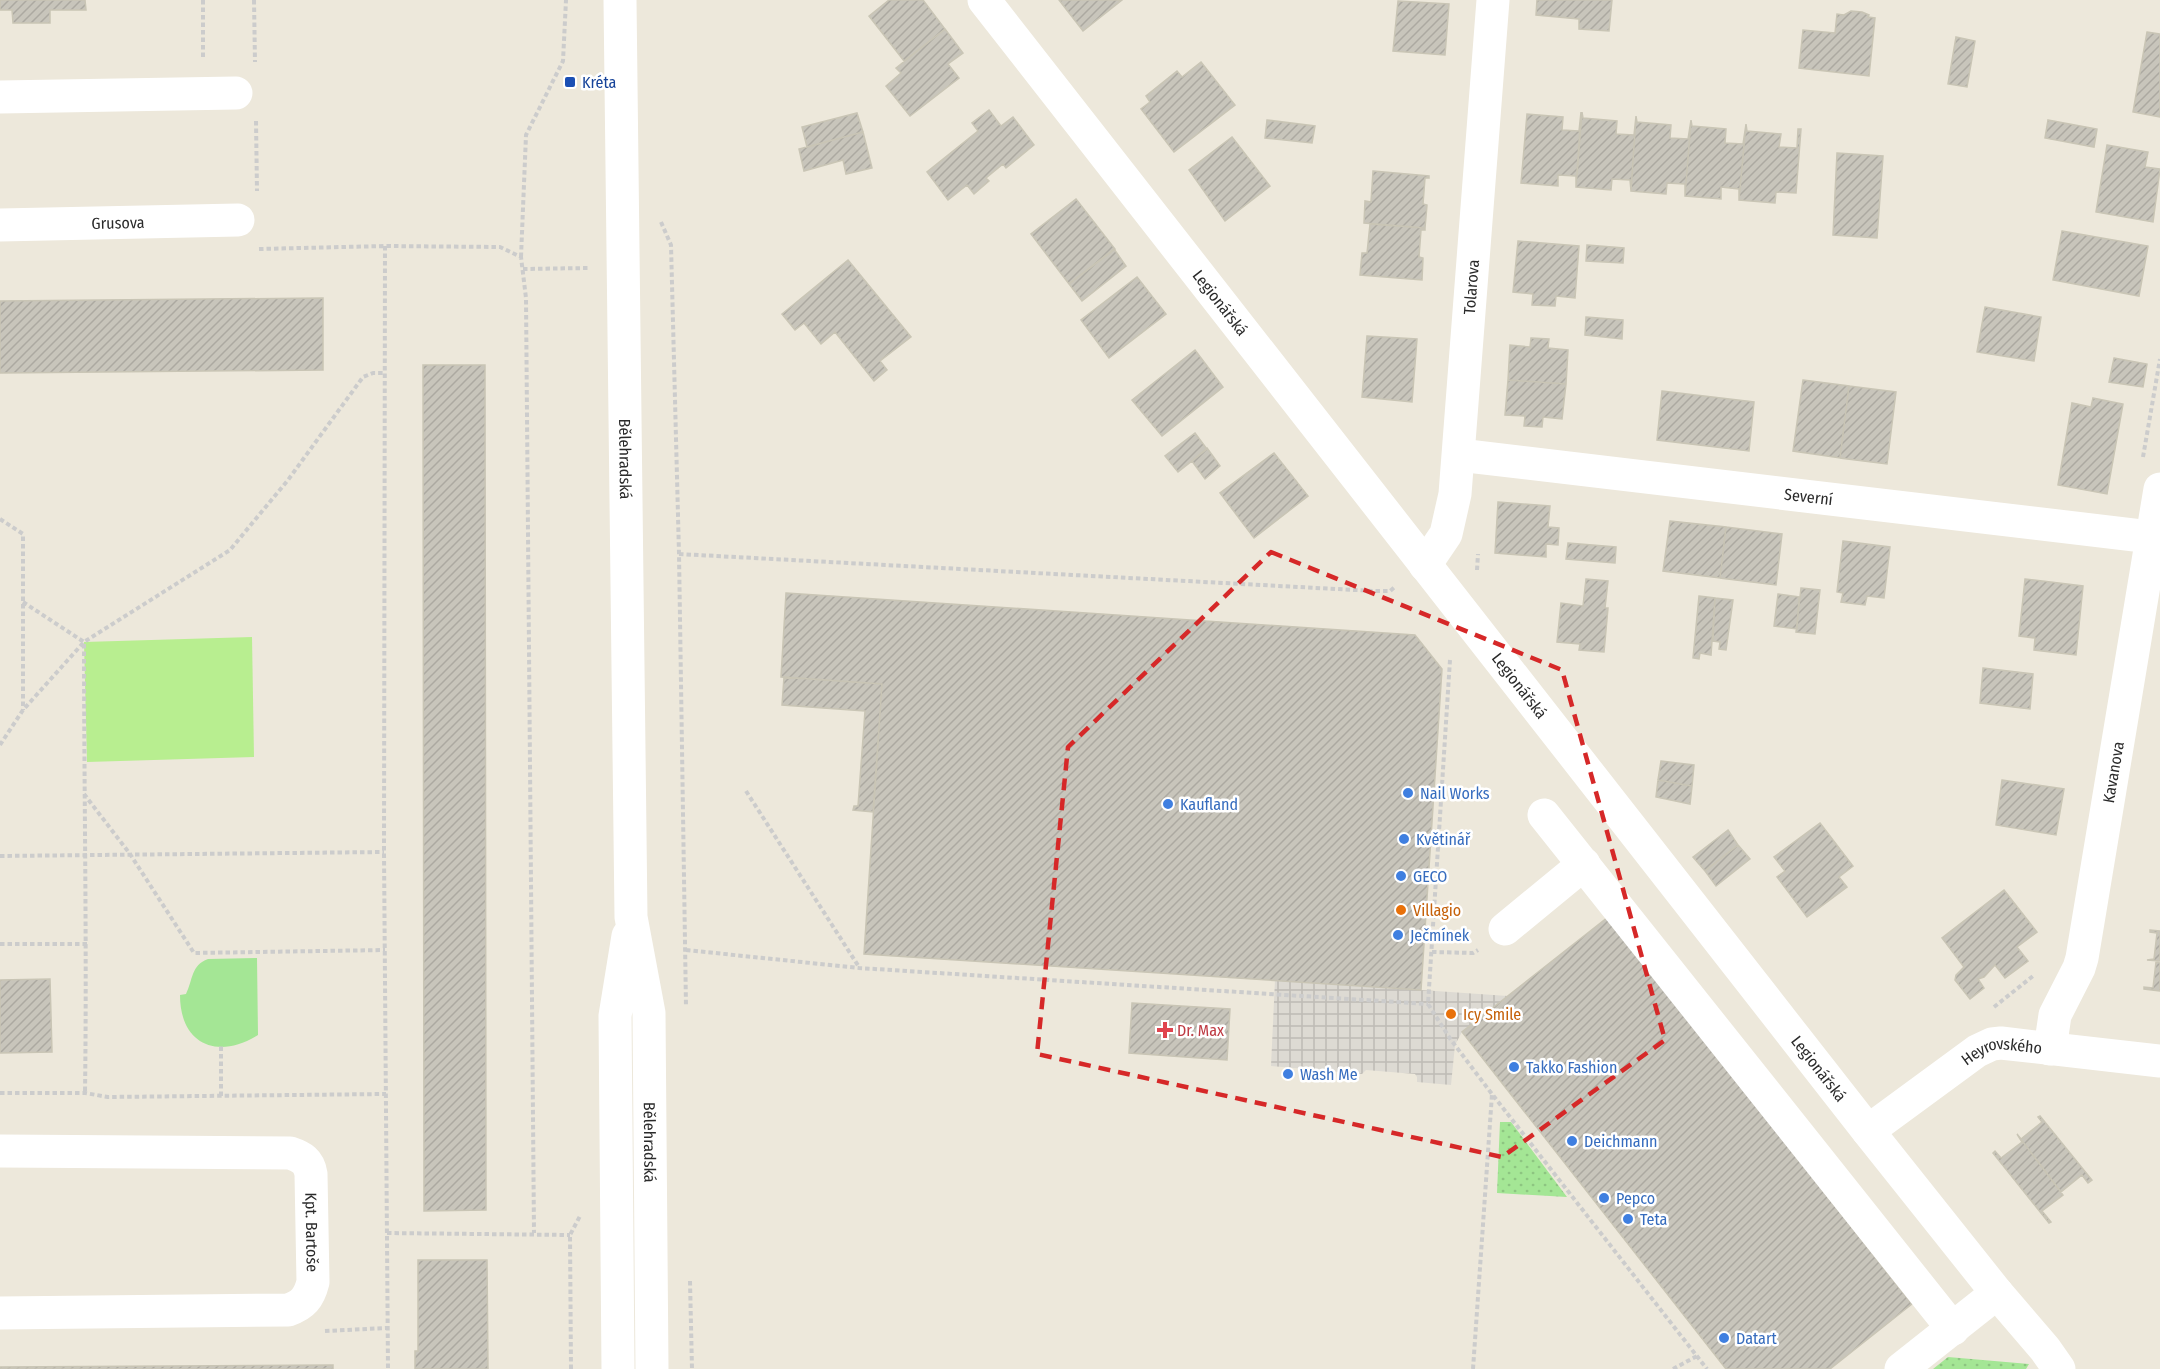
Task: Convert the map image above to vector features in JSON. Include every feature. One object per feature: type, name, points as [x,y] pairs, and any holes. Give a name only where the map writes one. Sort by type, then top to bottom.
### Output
[{"type":"street","name":"Bělehradská","points":[[620,0],[632,917],[649,1013],[652,1369]]},
{"type":"street","name":"Legionářská","points":[[984,0],[1997,1293],[2046,1362]]},
{"type":"street","name":"Tolarova","points":[[1425,565],[1446,534],[1455,494],[1493,0]]},
{"type":"street","points":[[0,97],[236,93]]},
{"type":"street","name":"Grusova","points":[[0,225],[238,220]]},
{"type":"street","name":"Severní","points":[[1459,455],[2156,538]]},
{"type":"street","name":"Kavanova","points":[[2050,1048],[2055,1015],[2082,958],[2156,538],[2151,477]]},
{"type":"street","points":[[1544,814],[1953,1329]]},
{"type":"street","points":[[1505,929],[1584,864]]},
{"type":"street","name":"Bělehradská","points":[[618,1369],[615,1016],[632,917]]},
{"type":"street","name":"Heyrovského","points":[[1868,1131],[1984,1047],[2001,1043],[2160,1061]]},
{"type":"street","name":"Kpt. Bartoše","points":[[0,1151],[290,1153],[298,1156],[310,1166],[311,1174],[313,1282],[305,1301],[288,1310],[0,1313]]},
{"type":"street","points":[[1901,1369],[1997,1293]]},
{"type":"path","points":[[203,0],[203,57]]},
{"type":"path","points":[[534,1233],[526,322],[521,257],[526,135],[563,61],[566,0]]},
{"type":"path","points":[[659,218],[671,245],[686,951],[859,968],[1428,1004]]},
{"type":"path","points":[[385,246],[384,852],[388,1369]]},
{"type":"path","points":[[500,247],[521,257]]},
{"type":"path","points":[[523,269],[567,268]]},
{"type":"path","points":[[2151,477],[2160,359]]},
{"type":"path","points":[[0,745],[22,711],[84,642],[230,550],[288,480],[363,377],[373,373],[385,373]]},
{"type":"path","points":[[0,519],[23,534],[22,711]]},
{"type":"path","points":[[679,554],[1374,591],[1390,591],[1425,565]]},
{"type":"path","points":[[23,602],[84,642]]},
{"type":"path","points":[[84,642],[84,855],[87,944],[85,1093]]},
{"type":"path","points":[[1450,660],[1428,1004],[1451,1040],[1492,1094],[1707,1369]]},
{"type":"path","points":[[746,792],[859,968]]},
{"type":"path","points":[[84,794],[130,854],[194,953],[385,950]]},
{"type":"path","points":[[0,856],[384,852]]},
{"type":"path","points":[[1432,952],[1473,953],[1505,929]]},
{"type":"path","points":[[0,944],[87,944]]},
{"type":"path","points":[[1986,1013],[2041,970]]},
{"type":"path","points":[[221,1046],[221,1096]]},
{"type":"path","points":[[0,1093],[85,1093],[108,1097],[386,1094]]},
{"type":"path","points":[[1473,1369],[1492,1094]]},
{"type":"path","points":[[387,1233],[570,1235],[571,1369]]},
{"type":"path","points":[[1673,1369],[1696,1356]]},
{"type":"highlighted area","points":[[1271,552],[1562,670],[1665,1040],[1502,1157],[1037,1054],[1068,747]]},
{"type":"green space","points":[[252,637],[254,757],[87,762],[84,642]]},
{"type":"green space","points":[[257,958],[258,1035],[243,1043],[216,1047],[194,1036],[182,1012],[180,995],[186,994],[198,965],[208,959]]},
{"type":"green space","points":[[1500,1122],[1511,1122],[1567,1197],[1497,1193]]},
{"type":"green space","points":[[1948,1357],[2029,1364],[2026,1369],[1933,1369]]},
{"type":"shaded area","points":[[1275,980],[1508,996],[1462,1032],[1455,1045],[1451,1085],[1417,1082],[1415,1074],[1366,1070],[1362,1074],[1271,1066]]},
{"type":"building","points":[[0,0],[85,0],[86,10],[50,10],[50,23],[13,23],[12,10],[0,10]]},
{"type":"building","points":[[889,0],[923,0],[945,29],[904,61],[869,16]]},
{"type":"building","points":[[1059,0],[1122,0],[1083,31]]},
{"type":"building","points":[[1537,0],[1612,0],[1609,31],[1579,29],[1579,19],[1536,15]]},
{"type":"building","points":[[1398,1],[1449,4],[1445,55],[1393,51]]},
{"type":"building","points":[[1851,11],[1862,12],[1869,15],[1868,17],[1875,18],[1869,76],[1799,68],[1803,30],[1835,33],[1837,14],[1844,15]]},
{"type":"building","points":[[945,29],[963,53],[948,64],[959,78],[910,116],[886,86],[901,73],[896,68]]},
{"type":"building","points":[[2147,32],[2160,34],[2160,117],[2133,112]]},
{"type":"building","points":[[1956,37],[1975,41],[1967,87],[1948,84]]},
{"type":"building","points":[[1201,62],[1235,105],[1174,152],[1141,109],[1150,102],[1146,96],[1177,71],[1182,77]]},
{"type":"building","points":[[989,110],[1001,126],[1013,117],[1034,145],[1006,168],[1003,164],[986,178],[989,181],[974,194],[967,185],[948,200],[927,172],[978,131],[972,123]]},
{"type":"building","points":[[1581,112],[1576,187],[1576,176],[1558,175],[1558,186],[1521,183],[1527,114],[1563,117],[1562,130],[1579,131]]},
{"type":"building","points":[[1582,112],[1583,118],[1617,121],[1616,134],[1634,135],[1636,116],[1631,191],[1630,180],[1612,179],[1611,190],[1576,187]]},
{"type":"building","points":[[857,113],[863,132],[807,147],[802,127]]},
{"type":"building","points":[[1636,116],[1637,122],[1671,125],[1670,138],[1688,139],[1691,120],[1685,196],[1685,184],[1667,183],[1666,194],[1631,191]]},
{"type":"building","points":[[1267,120],[1315,126],[1312,143],[1265,138]]},
{"type":"building","points":[[1691,120],[1692,126],[1726,129],[1725,143],[1743,144],[1746,124],[1739,200],[1739,189],[1721,187],[1721,199],[1685,196]]},
{"type":"building","points":[[2048,120],[2097,129],[2094,147],[2045,138]]},
{"type":"building","points":[[1746,124],[1747,131],[1781,134],[1779,147],[1797,148],[1798,129],[1801,129],[1796,193],[1776,192],[1775,203],[1739,200]]},
{"type":"building","points":[[863,132],[872,168],[846,174],[843,160],[804,171],[799,149]]},
{"type":"building","points":[[1232,137],[1270,186],[1225,221],[1189,170]]},
{"type":"building","points":[[2107,145],[2148,152],[2145,167],[2160,169],[2153,222],[2096,212]]},
{"type":"building","points":[[1837,153],[1883,156],[1877,238],[1833,235]]},
{"type":"building","points":[[1373,171],[1429,176],[1425,178],[1423,204],[1427,205],[1425,228],[1364,223],[1365,201],[1371,202]]},
{"type":"building","points":[[1076,199],[1115,249],[1069,284],[1031,234]]},
{"type":"building","points":[[1370,224],[1425,228],[1421,230],[1419,257],[1423,258],[1422,280],[1360,275],[1362,253],[1367,253]]},
{"type":"building","points":[[2062,231],[2148,246],[2139,296],[2053,280]]},
{"type":"building","points":[[1518,241],[1579,246],[1575,298],[1556,296],[1555,306],[1532,305],[1533,294],[1513,292]]},
{"type":"building","points":[[1587,245],[1624,248],[1623,263],[1586,261]]},
{"type":"building","points":[[1114,249],[1126,266],[1082,301],[1069,284]]},
{"type":"building","points":[[848,260],[911,337],[880,361],[887,370],[874,381],[835,332],[821,344],[804,323],[795,330],[782,314]]},
{"type":"building","points":[[1137,277],[1166,314],[1109,358],[1081,320]]},
{"type":"building","points":[[323,298],[323,370],[0,373],[0,301]]},
{"type":"building","points":[[1985,307],[2041,317],[2034,361],[1977,352]]},
{"type":"building","points":[[1586,317],[1623,320],[1622,339],[1585,335]]},
{"type":"building","points":[[1367,336],[1417,339],[1412,402],[1362,397]]},
{"type":"building","points":[[1531,338],[1549,339],[1548,348],[1568,350],[1566,384],[1508,380],[1510,345],[1530,347]]},
{"type":"building","points":[[1195,350],[1223,387],[1162,436],[1132,400]]},
{"type":"building","points":[[2114,358],[2147,364],[2143,387],[2109,382]]},
{"type":"building","points":[[423,365],[485,365],[486,1210],[424,1211]]},
{"type":"building","points":[[1508,380],[1566,384],[1562,419],[1543,417],[1542,427],[1524,426],[1525,416],[1505,415]]},
{"type":"building","points":[[1803,380],[1849,386],[1840,458],[1793,451]]},
{"type":"building","points":[[1849,386],[1896,392],[1887,464],[1840,458]]},
{"type":"building","points":[[1662,391],[1754,402],[1749,451],[1657,440]]},
{"type":"building","points":[[2093,398],[2123,404],[2107,494],[2058,485],[2072,403],[2091,407]]},
{"type":"building","points":[[1195,433],[1207,449],[1178,472],[1165,456]]},
{"type":"building","points":[[1207,448],[1220,466],[1205,479],[1192,461]]},
{"type":"building","points":[[1274,453],[1308,496],[1254,538],[1220,493]]},
{"type":"building","points":[[1498,502],[1550,506],[1548,527],[1559,528],[1558,545],[1546,544],[1546,557],[1495,553]]},
{"type":"building","points":[[1670,521],[1726,527],[1720,578],[1663,571]]},
{"type":"building","points":[[1726,527],[1782,534],[1776,585],[1720,578]]},
{"type":"building","points":[[1843,541],[1890,547],[1884,598],[1867,596],[1865,605],[1841,602],[1843,593],[1837,592]]},
{"type":"building","points":[[1568,543],[1616,547],[1615,563],[1566,559]]},
{"type":"building","points":[[1586,579],[1608,581],[1604,652],[1579,650],[1580,644],[1557,642],[1561,603],[1583,606]]},
{"type":"building","points":[[2025,579],[2083,586],[2076,655],[2034,650],[2035,638],[2019,636]]},
{"type":"building","points":[[1801,588],[1820,590],[1815,634],[1796,632]]},
{"type":"building","points":[[786,593],[1415,635],[1442,669],[1421,990],[864,954],[882,684],[781,677]]},
{"type":"building","points":[[1778,594],[1799,597],[1797,629],[1774,626]]},
{"type":"building","points":[[1699,596],[1715,598],[1711,655],[1700,653],[1699,659],[1693,658]]},
{"type":"building","points":[[1715,598],[1733,600],[1726,650],[1719,649],[1720,642],[1713,641]]},
{"type":"building","points":[[1983,668],[2033,674],[2030,709],[1980,703]]},
{"type":"building","points":[[784,677],[882,684],[873,812],[853,810],[854,806],[858,806],[865,711],[782,705]]},
{"type":"building","points":[[1661,761],[1694,765],[1692,786],[1658,780]]},
{"type":"building","points":[[1658,780],[1692,786],[1690,804],[1656,797]]},
{"type":"building","points":[[2002,780],[2064,789],[2056,835],[1996,825]]},
{"type":"building","points":[[1820,823],[1853,866],[1839,877],[1847,887],[1807,917],[1777,877],[1785,871],[1774,857]]},
{"type":"building","points":[[1728,830],[1738,845],[1705,871],[1693,857]]},
{"type":"building","points":[[1738,845],[1750,859],[1716,886],[1705,871]]},
{"type":"building","points":[[2004,890],[2037,932],[2017,947],[2028,961],[2005,978],[1995,965],[1984,977],[1978,979],[1984,988],[1970,999],[1955,980],[1956,975],[1964,967],[1942,938]]},
{"type":"building","points":[[1608,917],[1912,1304],[1830,1369],[1726,1369],[1462,1032]]},
{"type":"building","points":[[2150,930],[2160,931],[2160,961],[2147,960],[2154,959],[2157,933],[2150,932]]},
{"type":"building","points":[[2156,962],[2160,963],[2160,991],[2144,989],[2144,987],[2153,988]]},
{"type":"building","points":[[50,979],[52,1052],[0,1053],[0,980]]},
{"type":"building","points":[[1132,1003],[1230,1009],[1227,1060],[1129,1053]]},
{"type":"building","points":[[2040,1116],[2092,1180],[2088,1183],[2082,1175],[2061,1192],[2017,1134],[2021,1139],[2042,1122],[2038,1117]]},
{"type":"building","points":[[2017,1134],[2063,1195],[2042,1211],[2051,1222],[2049,1223],[1993,1153],[1995,1151],[2001,1158],[2022,1142]]},
{"type":"building","points":[[418,1260],[487,1260],[488,1369],[415,1369],[415,1351],[418,1351]]},
{"type":"building","points":[[333,1365],[333,1369],[0,1369],[0,1367]]},
{"type":"place","name":"Kréta","points":[[570,82]]},
{"type":"place","name":"Nail Works","points":[[1408,793]]},
{"type":"place","name":"Kaufland","points":[[1168,804]]},
{"type":"place","name":"Květinář","points":[[1404,839]]},
{"type":"place","name":"GECO","points":[[1401,876]]},
{"type":"place","name":"Villagio","points":[[1401,910]]},
{"type":"place","name":"Ječmínek","points":[[1398,935]]},
{"type":"place","name":"Icy Smile","points":[[1451,1014]]},
{"type":"place","name":"Dr. Max","points":[[1165,1030]]},
{"type":"place","name":"Takko Fashion","points":[[1514,1067]]},
{"type":"place","name":"Wash Me","points":[[1288,1074]]},
{"type":"place","name":"Deichmann","points":[[1572,1141]]},
{"type":"place","name":"Pepco","points":[[1604,1198]]},
{"type":"place","name":"Teta","points":[[1628,1219]]},
{"type":"place","name":"Datart","points":[[1724,1338]]}]
